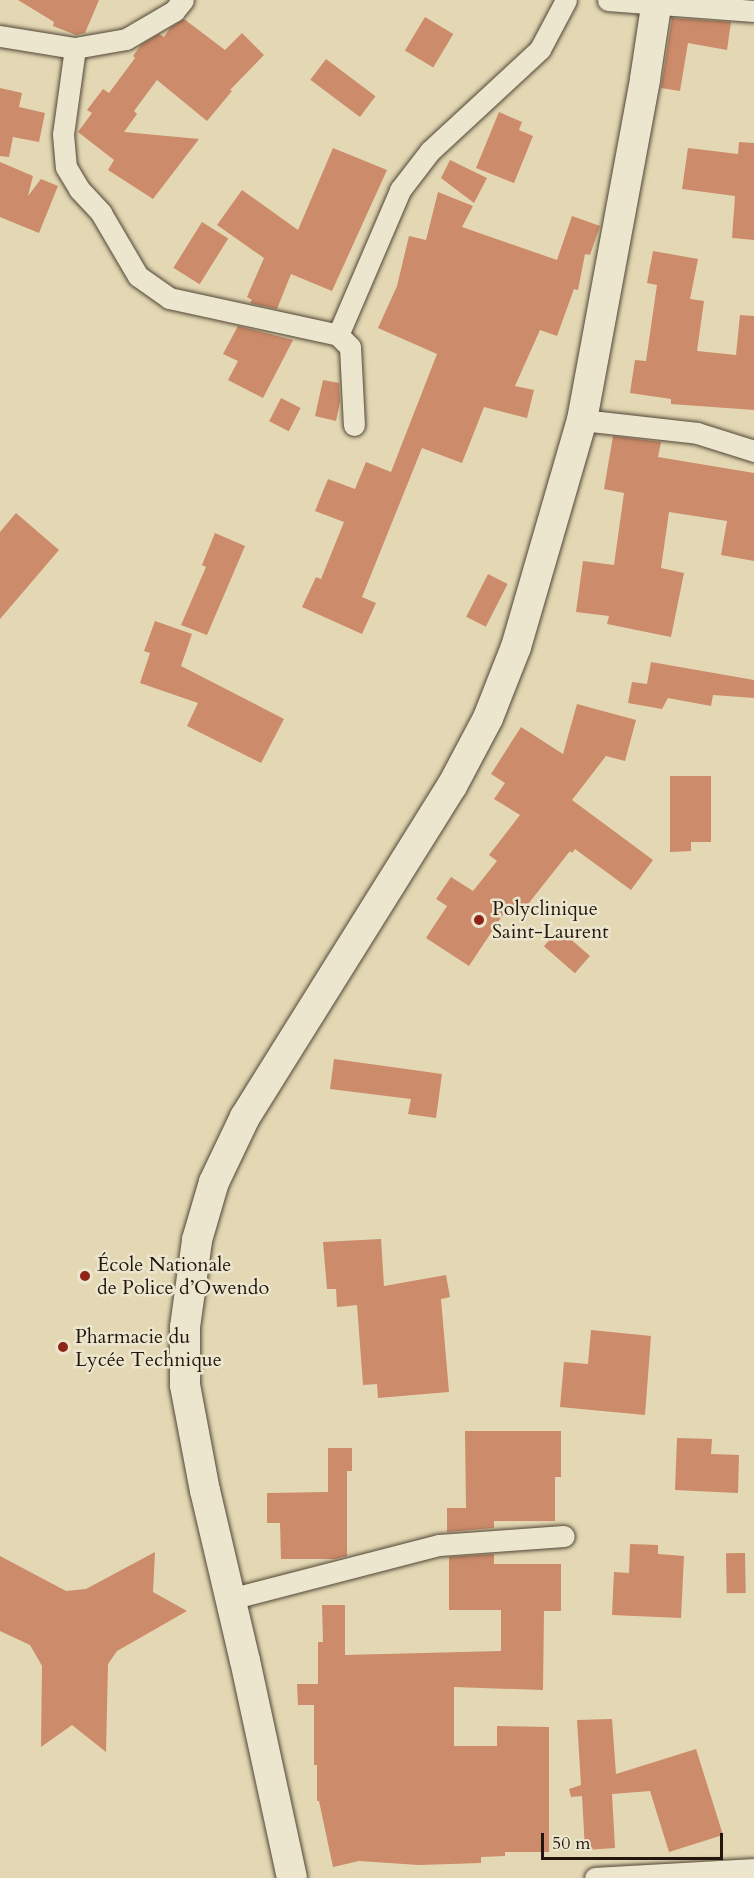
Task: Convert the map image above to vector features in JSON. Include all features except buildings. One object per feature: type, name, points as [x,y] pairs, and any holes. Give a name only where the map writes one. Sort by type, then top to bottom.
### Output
[{"type":"street","points":[[0,36],[75,48],[126,39],[174,11],[183,0]]},
{"type":"street","points":[[338,335],[400,190],[430,152],[540,49],[566,0]]},
{"type":"street","points":[[608,0],[754,10]]},
{"type":"street","points":[[292,1878],[280,1815],[199,1462],[185,1385],[187,1298],[204,1211],[227,1149],[452,786],[488,717],[519,636],[582,420],[612,263],[657,2]]},
{"type":"street","points":[[75,48],[63,134],[66,167],[79,189],[101,213],[138,276],[169,298],[338,335],[350,347],[354,425]]},
{"type":"street","points":[[582,420],[697,434],[754,451]]},
{"type":"street","points":[[230,1599],[439,1545],[564,1536]]},
{"type":"street","points":[[595,1878],[754,1869]]},
{"type":"place","name":"Polyclinique Saint-Laurent","points":[[479,920]]},
{"type":"place","name":"École Nationale de Police d’Owendo","points":[[85,1276]]},
{"type":"place","name":"Pharmacie du Lycée Technique","points":[[63,1347]]}]
